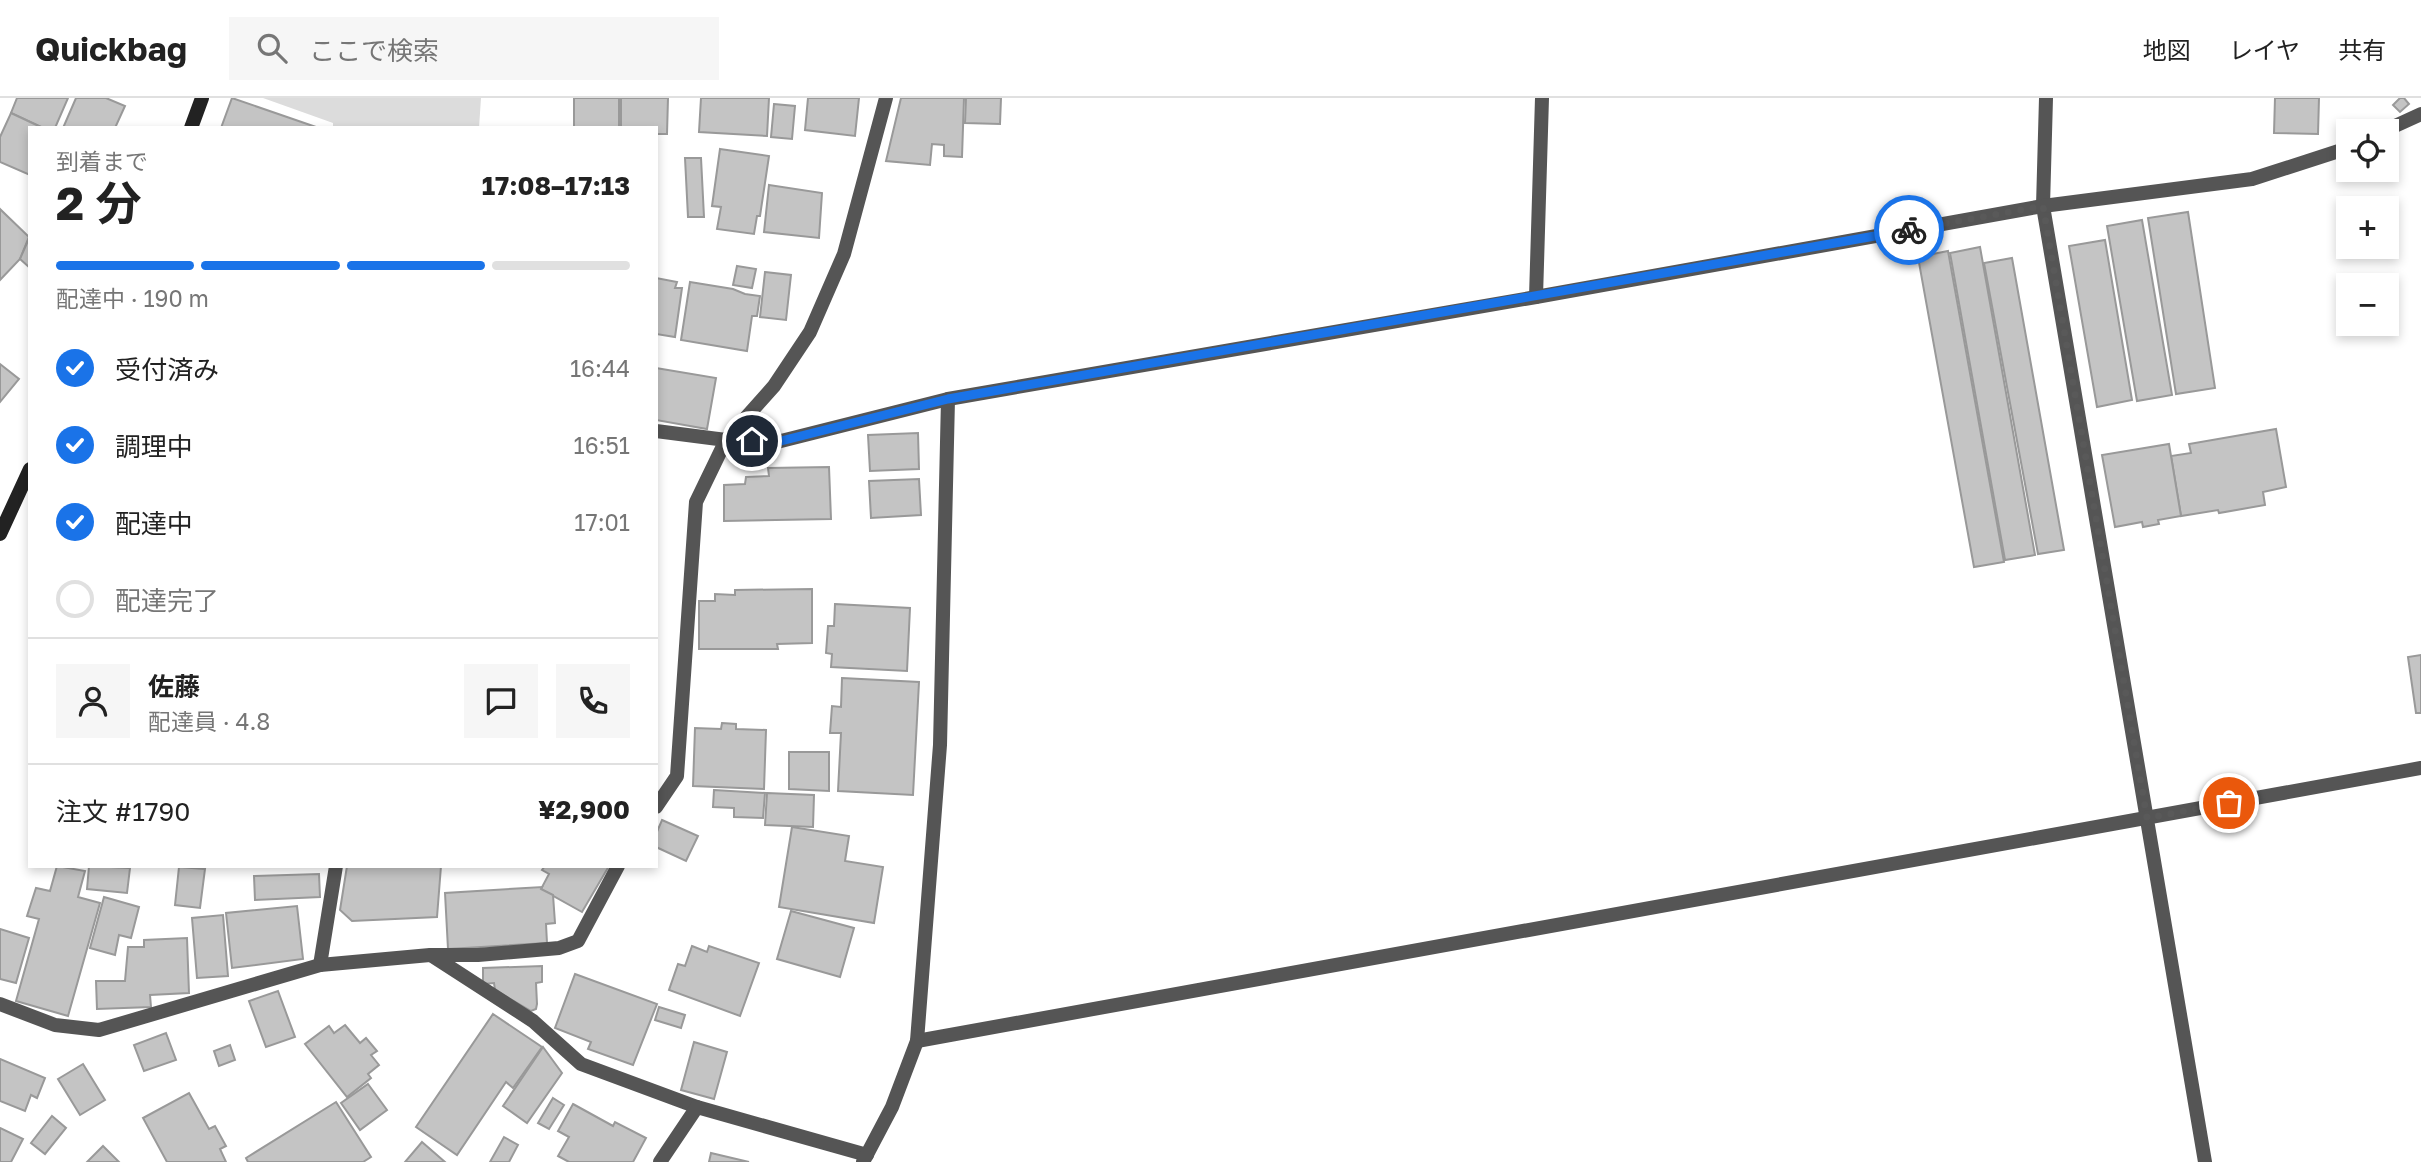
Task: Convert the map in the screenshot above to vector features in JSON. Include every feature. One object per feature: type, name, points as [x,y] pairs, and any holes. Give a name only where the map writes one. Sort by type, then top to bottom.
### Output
[{"type":"main road","points":[[192,126],[202,98]]},
{"type":"main road","points":[[1,527],[28,473]]},
{"type":"street","points":[[658,804],[677,776],[695,502],[726,440],[774,386],[810,332],[844,254],[886,98]]},
{"type":"street","points":[[1536,297],[1542,98]]},
{"type":"street","points":[[2046,98],[2043,206],[2205,1162]]},
{"type":"street","points":[[2399,124],[2421,114]]},
{"type":"street","points":[[658,430],[726,440],[777,442],[948,399],[2043,206],[2252,179],[2336,152]]},
{"type":"street","points":[[430,955],[533,1021],[581,1065],[697,1107],[865,1159],[892,1107],[918,1041],[940,745],[948,399]]},
{"type":"street","points":[[918,1041],[2421,768]]},
{"type":"street","points":[[320,965],[336,868]]},
{"type":"street","points":[[0,1004],[55,1025],[99,1030],[320,965],[430,955],[478,955],[559,948],[578,941],[617,868]]},
{"type":"street","points":[[660,1162],[697,1107]]},
{"type":"shaded area","points":[[263,98],[481,98],[479,126],[333,126],[333,123]]},
{"type":"building","points":[[17,98],[68,98],[56,126],[39,126],[11,113]]},
{"type":"building","points":[[76,98],[106,98],[125,106],[116,126],[64,126]]},
{"type":"building","points":[[232,98],[313,126],[222,126]]},
{"type":"building","points":[[574,98],[619,98],[619,126],[574,126]]},
{"type":"building","points":[[621,98],[668,98],[667,134],[658,134],[658,126],[621,126]]},
{"type":"building","points":[[701,98],[769,98],[767,136],[699,132]]},
{"type":"building","points":[[808,98],[859,98],[855,136],[805,130]]},
{"type":"building","points":[[901,98],[964,98],[962,157],[944,156],[944,145],[932,144],[930,165],[886,161]]},
{"type":"building","points":[[966,98],[1001,98],[1000,124],[965,123]]},
{"type":"building","points":[[2275,98],[2319,98],[2318,134],[2274,133]]},
{"type":"building","points":[[2400,98],[2404,98],[2409,104],[2400,112],[2393,105]]},
{"type":"building","points":[[774,104],[795,106],[792,139],[771,137]]},
{"type":"building","points":[[11,113],[39,126],[28,126],[28,174],[0,162],[0,137]]},
{"type":"building","points":[[720,149],[769,156],[760,216],[757,216],[754,234],[717,229],[721,207],[712,206]]},
{"type":"building","points":[[685,158],[701,158],[704,217],[688,217]]},
{"type":"building","points":[[769,185],[822,193],[819,238],[764,232]]},
{"type":"building","points":[[0,209],[28,236],[28,239],[20,259],[0,280]]},
{"type":"building","points":[[2188,212],[2215,388],[2176,394],[2148,218]]},
{"type":"building","points":[[2142,220],[2172,395],[2137,401],[2107,226]]},
{"type":"building","points":[[2105,240],[2132,400],[2097,407],[2069,246]]},
{"type":"building","points":[[28,241],[28,266],[20,259]]},
{"type":"building","points":[[1980,247],[2035,555],[2005,560],[1950,253]]},
{"type":"building","points":[[1948,251],[2004,562],[1974,567],[1918,257]]},
{"type":"building","points":[[2012,258],[2064,550],[2038,554],[1984,263]]},
{"type":"building","points":[[737,266],[756,269],[752,288],[733,285]]},
{"type":"building","points":[[765,272],[791,275],[786,320],[760,317]]},
{"type":"building","points":[[658,278],[677,282],[675,288],[682,288],[675,337],[658,334]]},
{"type":"building","points":[[690,282],[760,296],[757,316],[752,316],[747,351],[681,340]]},
{"type":"building","points":[[0,364],[19,379],[0,402]]},
{"type":"building","points":[[658,368],[716,378],[707,429],[658,420]]},
{"type":"building","points":[[2276,429],[2286,487],[2263,492],[2265,505],[2181,516],[2171,456],[2191,453],[2189,444]]},
{"type":"building","points":[[918,433],[919,469],[870,471],[868,435]]},
{"type":"building","points":[[2169,444],[2181,516],[2158,520],[2159,524],[2143,527],[2142,522],[2115,527],[2102,455]]},
{"type":"building","points":[[829,467],[831,519],[724,521],[724,485],[745,484],[746,477],[769,476],[768,468]]},
{"type":"building","points":[[919,479],[921,515],[871,518],[869,481]]},
{"type":"building","points":[[812,589],[812,643],[777,644],[778,649],[699,649],[699,601],[715,601],[715,594],[735,595],[735,590]]},
{"type":"building","points":[[835,604],[910,608],[907,671],[831,667],[832,654],[826,653],[828,626],[834,626]]},
{"type":"building","points":[[2421,655],[2421,713],[2416,713],[2408,657]]},
{"type":"building","points":[[842,678],[919,682],[913,795],[838,791],[841,733],[830,733],[832,706],[841,707]]},
{"type":"building","points":[[722,723],[736,724],[736,729],[766,730],[764,789],[693,786],[695,728],[721,729]]},
{"type":"building","points":[[789,752],[829,752],[829,791],[789,789]]},
{"type":"building","points":[[714,790],[765,793],[763,818],[734,817],[734,808],[713,807]]},
{"type":"building","points":[[767,793],[814,795],[813,827],[765,825]]},
{"type":"building","points":[[662,820],[698,836],[686,861],[658,848],[658,829]]},
{"type":"building","points":[[792,827],[849,836],[845,861],[883,867],[874,923],[779,907]]},
{"type":"building","points":[[56,868],[85,871],[78,897],[100,903],[68,1016],[16,1001],[39,919],[27,916],[36,888],[50,891]]},
{"type":"building","points":[[89,868],[130,868],[127,893],[87,889]]},
{"type":"building","points":[[179,868],[205,869],[200,908],[175,905]]},
{"type":"building","points":[[347,868],[441,868],[437,917],[352,921],[340,910]]},
{"type":"building","points":[[608,868],[582,912],[541,889],[549,874],[542,870]]},
{"type":"building","points":[[319,874],[320,897],[255,900],[254,876]]},
{"type":"building","points":[[542,887],[541,889],[553,895],[555,923],[546,924],[547,943],[448,949],[445,893]]},
{"type":"building","points":[[104,897],[139,907],[131,938],[119,935],[115,955],[90,948]]},
{"type":"building","points":[[297,906],[303,959],[232,968],[226,913]]},
{"type":"building","points":[[791,911],[854,928],[840,977],[777,959]]},
{"type":"building","points":[[223,915],[228,976],[197,978],[192,918]]},
{"type":"building","points":[[0,929],[29,938],[16,983],[0,979]]},
{"type":"building","points":[[187,938],[189,993],[150,995],[151,1007],[97,1009],[96,981],[125,981],[128,947],[144,947],[144,940]]},
{"type":"building","points":[[692,946],[707,952],[709,946],[759,963],[740,1016],[669,990],[678,964],[685,966]]},
{"type":"building","points":[[542,966],[542,982],[536,983],[536,1009],[531,1011],[495,990],[494,983],[483,984],[483,968]]},
{"type":"building","points":[[575,974],[657,1004],[633,1065],[588,1049],[591,1042],[555,1028]]},
{"type":"building","points":[[278,991],[295,1037],[266,1047],[249,1001]]},
{"type":"building","points":[[659,1007],[685,1015],[681,1028],[655,1020]]},
{"type":"building","points":[[493,1014],[542,1047],[513,1088],[506,1082],[457,1155],[416,1127]]},
{"type":"building","points":[[345,1025],[360,1043],[366,1038],[377,1051],[371,1055],[379,1065],[368,1074],[371,1078],[347,1097],[305,1044],[329,1026],[334,1033]]},
{"type":"building","points":[[166,1033],[176,1060],[144,1071],[134,1045]]},
{"type":"building","points":[[694,1042],[727,1052],[714,1099],[681,1090]]},
{"type":"building","points":[[230,1045],[235,1060],[219,1066],[214,1051]]},
{"type":"building","points":[[543,1047],[562,1073],[527,1123],[503,1106]]},
{"type":"building","points":[[0,1059],[45,1078],[37,1098],[31,1095],[25,1111],[0,1101]]},
{"type":"building","points":[[83,1064],[105,1100],[80,1115],[58,1079]]},
{"type":"building","points":[[368,1084],[387,1110],[360,1130],[341,1103]]},
{"type":"building","points":[[189,1093],[209,1129],[215,1126],[226,1146],[220,1149],[226,1162],[167,1162],[143,1118]]},
{"type":"building","points":[[553,1098],[564,1105],[549,1129],[538,1123]]},
{"type":"building","points":[[336,1102],[371,1157],[363,1162],[248,1162],[246,1158]]},
{"type":"building","points":[[573,1104],[613,1126],[615,1122],[646,1138],[633,1162],[569,1162],[558,1156],[569,1137],[558,1131]]},
{"type":"building","points":[[52,1116],[66,1128],[45,1154],[31,1143]]},
{"type":"building","points":[[0,1128],[23,1139],[11,1162],[0,1162]]},
{"type":"building","points":[[504,1137],[518,1145],[509,1162],[490,1162]]},
{"type":"building","points":[[422,1142],[445,1162],[405,1162]]},
{"type":"building","points":[[103,1146],[119,1162],[87,1162]]},
{"type":"building","points":[[711,1153],[749,1162],[709,1162]]},
{"type":"way so far","points":[[1909,230],[2043,206],[2147,818],[2229,803]]},
{"type":"route","points":[[752,441],[777,442],[948,399],[1909,230]]}]
